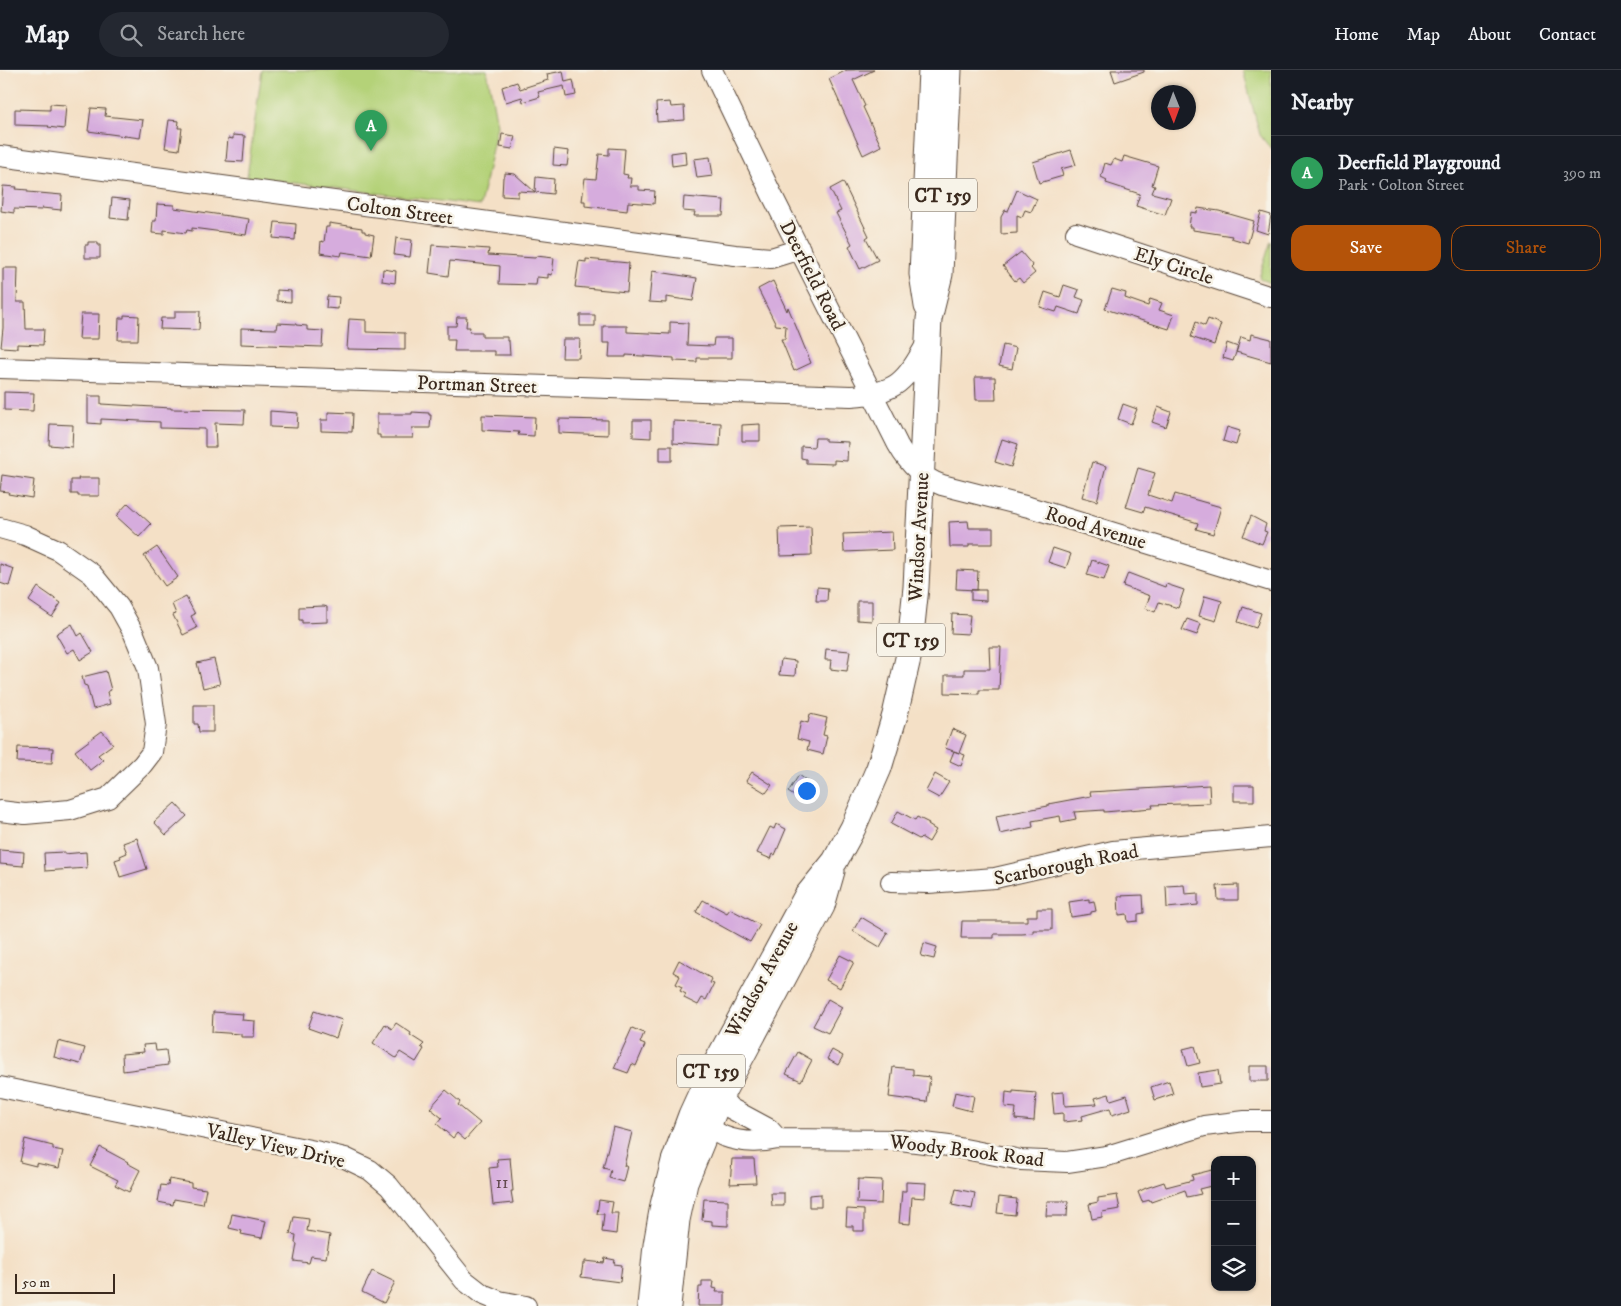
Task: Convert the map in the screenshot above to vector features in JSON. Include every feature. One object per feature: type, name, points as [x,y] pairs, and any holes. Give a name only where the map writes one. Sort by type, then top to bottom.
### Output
[{"type":"main road","name":"Windsor Avenue","points":[[929,329],[922,274],[931,70]]},
{"type":"main road","name":"Windsor Avenue","points":[[650,1306],[656,1245],[663,1205],[674,1162],[700,1120],[713,1089],[806,897],[835,862],[860,813],[879,768],[893,724],[903,682],[914,618],[929,329],[940,274],[949,70]]},
{"type":"main road","name":"Windsor Avenue","points":[[668,1306],[677,1220],[700,1120]]},
{"type":"street","name":"Deerfield Road","points":[[712,70],[902,451],[913,466],[922,474]]},
{"type":"street","name":"Colton Street","points":[[0,156],[735,255],[771,258],[800,249]]},
{"type":"street","name":"Ely Circle","points":[[1076,233],[1271,297]]},
{"type":"street","name":"Portman Street","points":[[0,368],[840,396],[872,393],[888,389],[903,380],[911,371],[929,329]]},
{"type":"street","name":"Rood Avenue","points":[[922,474],[942,484],[1012,502],[1271,581]]},
{"type":"street","points":[[0,528],[25,535],[58,550],[92,574],[113,600],[134,634],[148,668],[156,724],[152,752],[142,765],[108,798],[70,810],[25,814],[0,811]]},
{"type":"street","name":"Scarborough Road","points":[[891,882],[928,883],[995,878],[1114,851],[1271,838]]},
{"type":"street","name":"Valley View Drive","points":[[0,1087],[345,1158],[370,1170],[389,1186],[464,1280],[482,1294],[499,1301],[526,1306]]},
{"type":"street","points":[[713,1089],[730,1108],[769,1129],[778,1139]]},
{"type":"street","name":"Woody Brook Road","points":[[700,1120],[722,1136],[745,1142],[762,1142],[778,1139],[900,1140],[949,1146],[1021,1160],[1067,1162],[1107,1156],[1204,1126],[1271,1121]]},
{"type":"green space","points":[[262,70],[487,70],[497,125],[480,206],[247,177]]},
{"type":"green space","points":[[1243,70],[1271,70],[1271,149],[1260,135]]},
{"type":"green space","points":[[1271,241],[1271,283],[1259,278]]},
{"type":"building","points":[[847,70],[874,70],[853,80],[881,146],[863,155],[829,79]]},
{"type":"building","points":[[1111,70],[1144,70],[1144,72],[1115,82]]},
{"type":"building","points":[[563,71],[565,82],[573,80],[576,95],[566,97],[564,86],[538,92],[540,97],[523,102],[522,97],[506,102],[502,87],[517,82],[520,89],[548,80],[547,74]]},
{"type":"building","points":[[670,102],[671,107],[684,106],[685,120],[657,122],[656,103]]},
{"type":"building","points":[[50,104],[66,105],[64,129],[49,126],[15,125],[15,109],[50,110]]},
{"type":"building","points":[[91,108],[106,109],[105,116],[143,120],[140,138],[88,131]]},
{"type":"building","points":[[169,120],[179,121],[178,128],[182,128],[179,150],[165,148]]},
{"type":"building","points":[[502,134],[515,136],[512,149],[500,147]]},
{"type":"building","points":[[233,135],[245,136],[243,162],[226,161],[228,138],[233,139]]},
{"type":"building","points":[[609,148],[625,149],[623,174],[628,175],[627,178],[631,178],[630,186],[639,186],[639,190],[655,191],[654,204],[628,202],[627,211],[585,206],[585,201],[582,201],[585,178],[596,179],[599,154],[609,155]]},
{"type":"building","points":[[554,149],[569,151],[567,166],[553,165]]},
{"type":"building","points":[[1071,150],[1076,165],[1061,169],[1063,176],[1039,183],[1033,162]]},
{"type":"building","points":[[685,151],[686,164],[672,166],[671,153]]},
{"type":"building","points":[[1124,156],[1158,166],[1152,185],[1155,186],[1152,193],[1171,198],[1165,215],[1136,206],[1140,194],[1106,183],[1107,180],[1101,177],[1105,163],[1111,165],[1114,159],[1122,162]]},
{"type":"building","points":[[710,157],[713,176],[697,178],[694,159]]},
{"type":"building","points":[[505,173],[515,174],[535,192],[518,191],[518,197],[502,196]]},
{"type":"building","points":[[536,177],[554,179],[553,194],[535,192]]},
{"type":"building","points":[[843,182],[869,236],[866,238],[878,260],[860,269],[849,246],[852,244],[836,213],[841,211],[830,189]]},
{"type":"building","points":[[3,186],[17,187],[16,189],[28,190],[28,192],[62,195],[61,210],[42,208],[42,210],[14,209],[14,213],[1,211]]},
{"type":"building","points":[[1017,190],[1037,199],[1031,212],[1025,210],[1022,217],[1017,215],[1017,233],[1001,234],[1001,217],[1005,210],[1008,211]]},
{"type":"building","points":[[684,197],[724,200],[723,216],[694,216],[695,212],[683,211]]},
{"type":"building","points":[[112,198],[130,200],[128,220],[110,218]]},
{"type":"building","points":[[157,204],[174,205],[174,208],[249,219],[246,235],[192,228],[192,231],[187,230],[186,233],[164,230],[164,234],[152,233],[153,221],[156,221]]},
{"type":"building","points":[[1198,208],[1219,211],[1254,221],[1248,243],[1231,238],[1232,236],[1193,230],[1193,227],[1189,227],[1191,212],[1197,213]]},
{"type":"building","points":[[1261,212],[1271,215],[1268,234],[1256,230]]},
{"type":"building","points":[[275,222],[296,224],[295,240],[273,238]]},
{"type":"building","points":[[329,223],[362,228],[362,231],[365,231],[365,233],[374,235],[371,256],[342,252],[341,256],[320,253],[321,241],[324,242],[326,227],[329,227]]},
{"type":"building","points":[[396,238],[412,240],[410,257],[394,255]]},
{"type":"building","points":[[88,242],[98,242],[98,245],[100,245],[100,258],[85,258],[85,245],[88,245]]},
{"type":"building","points":[[432,245],[489,249],[488,255],[554,258],[552,275],[548,274],[548,278],[537,277],[536,285],[499,284],[500,266],[450,261],[448,276],[429,273]]},
{"type":"building","points":[[1021,252],[1033,266],[1031,268],[1035,273],[1023,283],[1019,278],[1015,281],[1003,266]]},
{"type":"building","points":[[586,259],[629,263],[627,292],[575,287],[579,261],[586,262]]},
{"type":"building","points":[[3,268],[18,268],[17,302],[25,302],[26,329],[44,329],[43,345],[17,344],[17,348],[1,347],[3,328]]},
{"type":"building","points":[[383,269],[396,271],[395,283],[382,281]]},
{"type":"building","points":[[652,271],[697,278],[693,301],[666,297],[666,303],[649,302]]},
{"type":"building","points":[[773,281],[787,311],[788,307],[811,363],[794,371],[781,339],[785,339],[786,326],[776,325],[758,289]]},
{"type":"building","points":[[1064,285],[1079,290],[1076,297],[1084,300],[1079,314],[1058,307],[1056,312],[1040,307],[1045,292],[1060,297]]},
{"type":"building","points":[[1112,289],[1126,293],[1125,298],[1148,306],[1150,299],[1162,303],[1159,310],[1174,315],[1169,329],[1105,309]]},
{"type":"building","points":[[277,290],[291,291],[291,302],[277,301]]},
{"type":"building","points":[[327,296],[339,297],[338,309],[326,308]]},
{"type":"building","points":[[175,311],[200,311],[199,330],[160,329],[161,318],[175,318]]},
{"type":"building","points":[[81,314],[99,314],[98,339],[79,339]]},
{"type":"building","points":[[124,315],[139,316],[138,340],[118,340],[119,318],[124,318]]},
{"type":"building","points":[[580,315],[595,315],[595,326],[580,326]]},
{"type":"building","points":[[457,317],[467,317],[466,327],[470,327],[469,332],[482,332],[482,337],[507,337],[510,355],[494,355],[494,351],[454,351],[455,340],[447,340],[447,326],[456,326]]},
{"type":"building","points":[[349,319],[366,320],[366,332],[405,333],[405,350],[347,349]]},
{"type":"building","points":[[1208,319],[1221,324],[1214,345],[1191,337],[1196,322],[1205,326]]},
{"type":"building","points":[[670,322],[688,323],[687,345],[713,346],[714,338],[732,338],[732,358],[697,358],[697,362],[674,361],[674,358],[626,355],[626,357],[609,357],[610,343],[603,343],[603,326],[627,326],[627,332],[670,334]]},
{"type":"building","points":[[278,323],[296,324],[307,326],[307,330],[323,331],[322,347],[241,344],[241,328],[277,329]]},
{"type":"building","points":[[1251,334],[1271,339],[1271,362],[1236,352],[1241,337],[1250,340]]},
{"type":"building","points":[[563,339],[580,339],[579,358],[562,358]]},
{"type":"building","points":[[1227,343],[1238,347],[1233,361],[1223,358]]},
{"type":"building","points":[[1003,345],[1016,348],[1012,369],[999,366]]},
{"type":"building","points":[[975,377],[995,377],[996,400],[976,400]]},
{"type":"building","points":[[4,392],[34,393],[33,411],[4,410]]},
{"type":"building","points":[[88,396],[101,396],[101,404],[171,409],[245,410],[244,424],[215,423],[216,447],[205,447],[205,429],[160,428],[160,422],[101,419],[101,424],[88,423]]},
{"type":"building","points":[[1123,404],[1137,409],[1131,424],[1118,419]]},
{"type":"building","points":[[1158,407],[1171,412],[1166,427],[1152,422]]},
{"type":"building","points":[[270,411],[298,413],[297,428],[270,427]]},
{"type":"building","points":[[328,412],[353,413],[352,432],[321,431],[321,420],[328,420]]},
{"type":"building","points":[[412,412],[429,413],[431,415],[430,428],[412,428],[413,438],[380,438],[380,435],[377,435],[377,414],[412,414]]},
{"type":"building","points":[[482,415],[535,417],[534,436],[518,435],[519,432],[482,430]]},
{"type":"building","points":[[559,419],[608,420],[608,435],[559,433]]},
{"type":"building","points":[[633,420],[651,420],[651,438],[633,437]]},
{"type":"building","points":[[673,421],[721,423],[720,446],[673,443]]},
{"type":"building","points":[[50,424],[73,425],[72,447],[49,445]]},
{"type":"building","points":[[760,424],[760,441],[742,441],[742,425]]},
{"type":"building","points":[[1227,427],[1240,431],[1236,445],[1223,441]]},
{"type":"building","points":[[815,438],[825,438],[825,441],[848,442],[847,461],[834,460],[834,464],[806,463],[806,459],[801,458],[801,446],[814,447]]},
{"type":"building","points":[[1002,439],[1018,444],[1011,467],[995,462]]},
{"type":"building","points":[[660,446],[672,446],[672,461],[660,461]]},
{"type":"building","points":[[1092,462],[1106,466],[1097,501],[1082,497]]},
{"type":"building","points":[[1138,468],[1155,473],[1148,495],[1172,503],[1175,494],[1221,507],[1213,534],[1196,529],[1198,523],[1145,507],[1143,512],[1126,507]]},
{"type":"building","points":[[2,475],[34,480],[32,498],[0,491]]},
{"type":"building","points":[[78,478],[99,478],[99,496],[71,494],[71,480],[79,480]]},
{"type":"building","points":[[128,503],[151,524],[139,537],[116,516]]},
{"type":"building","points":[[1251,516],[1266,524],[1264,531],[1267,532],[1262,544],[1243,536]]},
{"type":"building","points":[[968,521],[969,528],[993,528],[993,544],[969,544],[969,547],[950,547],[949,522]]},
{"type":"building","points":[[811,527],[812,555],[780,556],[779,528]]},
{"type":"building","points":[[892,532],[893,550],[844,552],[843,534]]},
{"type":"building","points":[[157,547],[178,577],[165,586],[144,556]]},
{"type":"building","points":[[1053,548],[1071,554],[1066,568],[1048,562]]},
{"type":"building","points":[[1092,560],[1109,566],[1104,580],[1087,575]]},
{"type":"building","points":[[0,564],[14,569],[9,586],[0,583]]},
{"type":"building","points":[[957,570],[978,571],[977,590],[956,589]]},
{"type":"building","points":[[1128,573],[1165,587],[1166,584],[1184,590],[1178,608],[1159,602],[1155,612],[1145,608],[1150,596],[1123,586]]},
{"type":"building","points":[[38,587],[61,603],[52,617],[29,601]]},
{"type":"building","points":[[817,587],[828,588],[827,601],[816,601]]},
{"type":"building","points":[[971,590],[986,590],[986,601],[971,600]]},
{"type":"building","points":[[1205,596],[1222,601],[1216,621],[1199,616]]},
{"type":"building","points":[[186,597],[195,614],[191,616],[197,628],[183,635],[173,615],[176,614],[172,604]]},
{"type":"building","points":[[857,601],[872,601],[872,621],[857,620]]},
{"type":"building","points":[[299,607],[327,607],[327,622],[302,623],[302,620],[299,620]]},
{"type":"building","points":[[1243,607],[1261,613],[1256,628],[1238,622]]},
{"type":"building","points":[[952,614],[970,615],[968,634],[951,633]]},
{"type":"building","points":[[1187,619],[1201,624],[1197,635],[1182,630]]},
{"type":"building","points":[[72,624],[78,636],[82,633],[93,652],[80,660],[74,649],[67,653],[56,634]]},
{"type":"building","points":[[989,647],[1001,647],[999,690],[979,690],[979,694],[945,693],[945,675],[964,675],[964,669],[990,669]]},
{"type":"building","points":[[826,649],[850,651],[847,671],[830,669],[831,660],[825,660]]},
{"type":"building","points":[[214,659],[220,684],[203,688],[197,663]]},
{"type":"building","points":[[781,659],[796,661],[795,676],[779,675]]},
{"type":"building","points":[[106,671],[111,690],[107,692],[110,704],[93,709],[87,686],[84,685],[82,677]]},
{"type":"building","points":[[194,705],[213,705],[213,732],[199,732],[198,724],[194,724]]},
{"type":"building","points":[[810,714],[827,718],[823,735],[827,736],[823,754],[807,750],[809,742],[797,739],[801,721],[808,723]]},
{"type":"building","points":[[952,729],[966,735],[959,753],[945,748]]},
{"type":"building","points":[[102,731],[113,744],[98,755],[103,760],[90,770],[75,751]]},
{"type":"building","points":[[18,747],[53,748],[52,763],[17,762]]},
{"type":"building","points":[[954,751],[965,755],[961,766],[950,761]]},
{"type":"building","points":[[752,772],[772,785],[766,793],[746,781]]},
{"type":"building","points":[[935,774],[949,782],[939,798],[926,791]]},
{"type":"building","points":[[799,775],[813,785],[802,801],[788,792]]},
{"type":"building","points":[[1209,785],[1210,803],[1152,805],[1153,808],[1104,812],[1104,810],[1074,812],[1076,819],[1061,822],[1060,816],[1032,821],[1033,827],[1000,834],[996,816],[1091,796],[1090,792]]},
{"type":"building","points":[[1234,785],[1254,785],[1254,801],[1234,801]]},
{"type":"building","points":[[175,803],[187,816],[166,835],[154,822]]},
{"type":"building","points":[[898,811],[915,820],[917,817],[929,823],[928,825],[936,830],[929,842],[921,837],[919,839],[891,824]]},
{"type":"building","points":[[776,824],[786,829],[775,855],[773,854],[771,859],[757,853],[770,827],[774,829]]},
{"type":"building","points":[[137,838],[147,869],[120,877],[115,860],[127,853],[123,843]]},
{"type":"building","points":[[0,850],[24,852],[23,866],[0,864]]},
{"type":"building","points":[[64,852],[64,854],[86,852],[87,868],[45,871],[44,853]]},
{"type":"building","points":[[1184,885],[1185,894],[1198,893],[1198,905],[1167,908],[1166,886]]},
{"type":"building","points":[[1238,885],[1238,900],[1218,900],[1217,886]]},
{"type":"building","points":[[1143,895],[1144,913],[1138,914],[1138,921],[1128,922],[1127,914],[1119,915],[1118,896]]},
{"type":"building","points":[[1089,899],[1089,902],[1094,901],[1096,911],[1091,912],[1091,914],[1071,917],[1069,902]]},
{"type":"building","points":[[703,900],[727,913],[730,909],[760,925],[750,942],[696,912]]},
{"type":"building","points":[[1037,909],[1052,909],[1052,930],[1033,930],[1033,933],[1022,934],[994,934],[994,938],[961,938],[962,921],[1027,921],[1027,916],[1037,916]]},
{"type":"building","points":[[861,917],[888,933],[880,947],[853,931]]},
{"type":"building","points":[[924,943],[937,947],[934,959],[921,956]]},
{"type":"building","points":[[840,955],[854,962],[840,988],[826,980]]},
{"type":"building","points":[[679,960],[712,979],[710,983],[714,984],[706,1000],[702,998],[698,1005],[684,998],[686,994],[680,991],[682,987],[676,984],[680,976],[673,972]]},
{"type":"building","points":[[828,999],[842,1007],[828,1033],[813,1026]]},
{"type":"building","points":[[314,1011],[342,1020],[336,1038],[308,1028]]},
{"type":"building","points":[[213,1012],[243,1014],[242,1020],[255,1021],[254,1037],[241,1037],[241,1034],[212,1032]]},
{"type":"building","points":[[396,1023],[424,1044],[421,1047],[424,1049],[416,1062],[400,1052],[396,1058],[373,1043],[385,1024],[392,1029]]},
{"type":"building","points":[[632,1028],[644,1033],[640,1043],[645,1045],[636,1066],[632,1064],[628,1073],[614,1068]]},
{"type":"building","points":[[58,1041],[85,1048],[80,1064],[54,1057]]},
{"type":"building","points":[[155,1044],[156,1051],[166,1050],[168,1065],[123,1071],[122,1054],[144,1052],[143,1045]]},
{"type":"building","points":[[1195,1046],[1200,1063],[1188,1066],[1183,1049]]},
{"type":"building","points":[[832,1050],[843,1056],[838,1065],[827,1059]]},
{"type":"building","points":[[798,1052],[812,1060],[801,1081],[786,1074]]},
{"type":"building","points":[[1249,1066],[1268,1066],[1268,1081],[1249,1081]]},
{"type":"building","points":[[893,1067],[913,1069],[913,1075],[930,1077],[927,1102],[889,1097]]},
{"type":"building","points":[[1218,1070],[1220,1084],[1200,1087],[1198,1073]]},
{"type":"building","points":[[1169,1081],[1173,1094],[1155,1100],[1151,1087]]},
{"type":"building","points":[[446,1090],[460,1102],[458,1105],[480,1123],[465,1140],[457,1133],[453,1138],[437,1124],[442,1118],[430,1108]]},
{"type":"building","points":[[1013,1091],[1036,1093],[1034,1121],[1015,1119],[1016,1108],[1005,1107],[1006,1092],[1013,1093]]},
{"type":"building","points":[[955,1092],[974,1096],[971,1111],[952,1106]]},
{"type":"building","points":[[1064,1092],[1065,1106],[1097,1104],[1095,1098],[1109,1094],[1111,1100],[1127,1095],[1131,1109],[1112,1115],[1110,1108],[1082,1116],[1083,1120],[1063,1122],[1063,1113],[1054,1114],[1052,1093]]},
{"type":"building","points":[[613,1127],[632,1132],[624,1166],[627,1166],[623,1182],[609,1178],[611,1170],[603,1168]]},
{"type":"building","points":[[25,1139],[53,1146],[53,1149],[63,1151],[59,1168],[36,1163],[36,1166],[20,1162]]},
{"type":"building","points":[[100,1147],[140,1170],[129,1192],[115,1185],[118,1180],[90,1166]]},
{"type":"building","points":[[510,1158],[513,1203],[493,1205],[489,1168],[498,1167],[497,1159]]},
{"type":"building","points":[[732,1159],[754,1159],[756,1183],[730,1184]]},
{"type":"building","points":[[1211,1170],[1211,1186],[1199,1189],[1201,1194],[1187,1197],[1185,1190],[1151,1202],[1150,1200],[1142,1202],[1138,1192],[1164,1182],[1166,1187],[1193,1180],[1192,1175]]},
{"type":"building","points":[[169,1179],[191,1183],[191,1187],[206,1189],[203,1204],[174,1199],[173,1205],[158,1202],[161,1185],[168,1186]]},
{"type":"building","points":[[858,1179],[882,1180],[881,1204],[857,1203]]},
{"type":"building","points":[[906,1182],[926,1183],[925,1198],[912,1197],[910,1224],[899,1223],[902,1191],[906,1191]]},
{"type":"building","points":[[956,1189],[975,1193],[972,1209],[952,1205]]},
{"type":"building","points":[[771,1193],[784,1193],[784,1206],[772,1206]]},
{"type":"building","points":[[821,1194],[821,1207],[809,1207],[809,1195]]},
{"type":"building","points":[[1117,1195],[1120,1209],[1102,1212],[1102,1217],[1092,1219],[1089,1204],[1098,1202],[1098,1198]]},
{"type":"building","points":[[999,1197],[1017,1199],[1015,1215],[997,1213]]},
{"type":"building","points":[[704,1199],[728,1200],[728,1226],[712,1225],[712,1221],[702,1220]]},
{"type":"building","points":[[599,1200],[613,1202],[611,1213],[618,1213],[616,1234],[602,1232],[604,1214],[597,1214]]},
{"type":"building","points":[[1047,1201],[1068,1201],[1067,1216],[1046,1216]]},
{"type":"building","points":[[847,1209],[864,1210],[864,1231],[853,1231],[853,1226],[846,1226]]},
{"type":"building","points":[[232,1214],[266,1221],[262,1238],[241,1234],[242,1231],[229,1228]]},
{"type":"building","points":[[294,1217],[309,1219],[307,1231],[330,1235],[326,1258],[311,1256],[309,1263],[294,1261],[297,1244],[295,1243],[296,1235],[290,1234]]},
{"type":"building","points":[[605,1258],[615,1260],[614,1264],[622,1265],[620,1282],[581,1277],[585,1261],[604,1263]]},
{"type":"building","points":[[372,1271],[395,1282],[384,1303],[362,1292]]},
{"type":"building","points":[[702,1281],[714,1281],[713,1288],[717,1289],[716,1292],[725,1292],[725,1306],[698,1306],[699,1287],[702,1287]]},
{"type":"place","name":"Deerfield Playground","points":[[371,151]]}]
